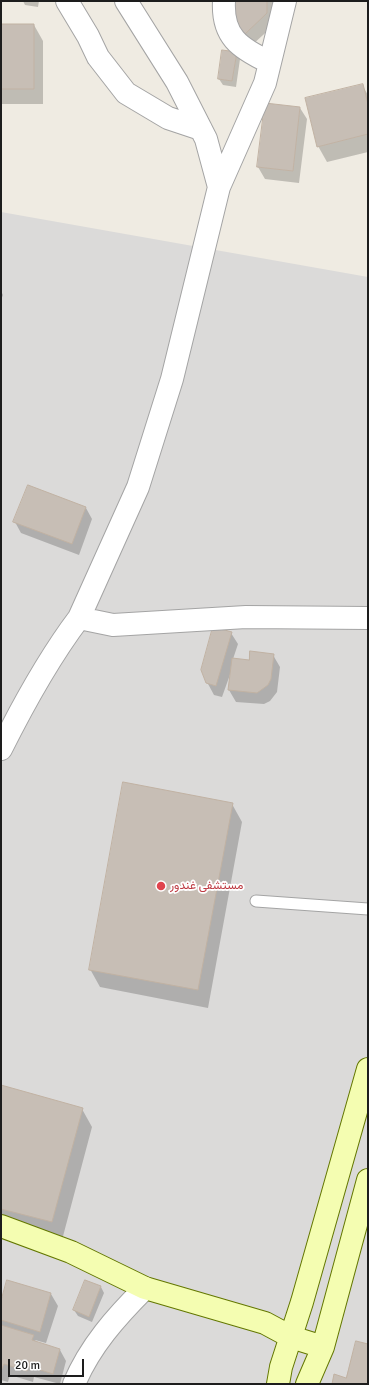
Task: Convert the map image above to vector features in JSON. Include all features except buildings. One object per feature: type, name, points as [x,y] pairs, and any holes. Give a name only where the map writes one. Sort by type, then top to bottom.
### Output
[{"type":"street","points":[[67,1],[88,36],[98,57],[126,92],[168,118],[201,129]]},
{"type":"street","points":[[126,1],[177,82],[201,129],[206,139],[219,187]]},
{"type":"street","points":[[224,1],[223,14],[226,29],[234,40],[249,53],[269,62]]},
{"type":"street","points":[[1,748],[19,712],[50,660],[79,618],[138,487],[172,379],[219,187],[265,83],[285,1]]},
{"type":"street","points":[[79,618],[113,625],[246,617],[368,618]]},
{"type":"street","points":[[278,1384],[281,1367],[300,1311],[368,1069]]},
{"type":"street","points":[[306,1384],[323,1347],[332,1318],[368,1180]]},
{"type":"street","points":[[1,1226],[71,1252],[146,1288],[265,1323],[291,1337],[323,1347]]},
{"type":"street","points":[[74,1384],[90,1352],[106,1329],[146,1288]]},
{"type":"street","points":[[265,1323],[300,1311],[332,1318]]},
{"type":"lane","points":[[256,901],[368,909]]},
{"type":"shaded area","points":[[1,212],[368,277],[368,1384],[1,1384]]},
{"type":"place","name":"مستشفى غندور","points":[[161,886]]}]
